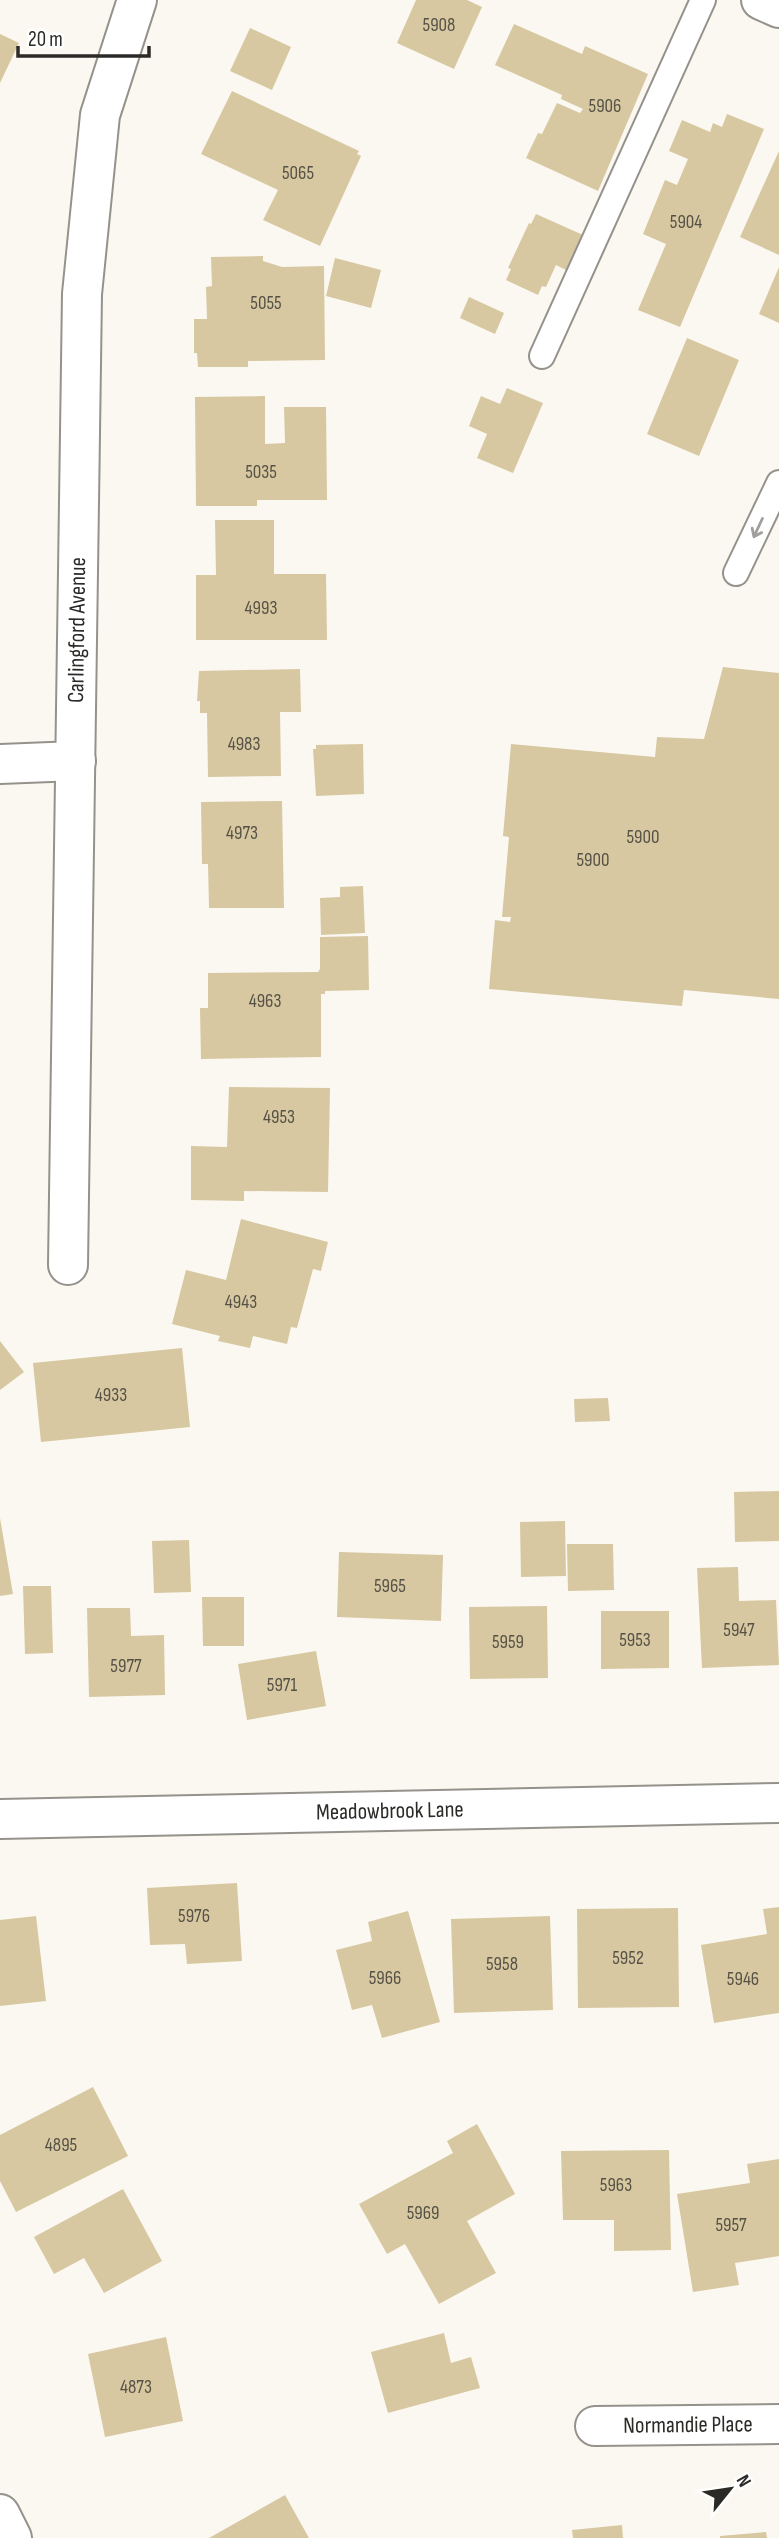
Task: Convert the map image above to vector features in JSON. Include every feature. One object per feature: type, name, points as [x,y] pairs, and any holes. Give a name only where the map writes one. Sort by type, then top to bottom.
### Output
[{"type":"street","name":"Carlingford Avenue","points":[[68,1265],[82,294],[100,116],[137,0]]},
{"type":"street","points":[[761,0],[779,8]]},
{"type":"street","points":[[0,764],[76,761]]},
{"type":"street","name":"Meadowbrook Lane","points":[[0,1819],[779,1803]]},
{"type":"street","name":"Normandie Place","points":[[595,2426],[779,2424]]},
{"type":"street","points":[[0,2514],[12,2538]]},
{"type":"lane","points":[[542,356],[703,0]]},
{"type":"lane","points":[[736,573],[779,483]]},
{"type":"building","points":[[416,0],[467,0],[482,7],[454,69],[397,43]]},
{"type":"building","points":[[514,24],[582,54],[585,46],[648,74],[598,191],[526,158],[538,133],[542,134],[557,103],[580,113],[583,109],[561,99],[562,95],[495,65]]},
{"type":"building","points":[[250,28],[291,47],[272,90],[230,71]]},
{"type":"building","points":[[0,34],[19,43],[0,83]]},
{"type":"building","points":[[232,91],[359,151],[357,154],[361,156],[320,246],[263,220],[278,190],[201,154]]},
{"type":"building","points":[[727,114],[764,129],[680,327],[638,310],[666,244],[643,234],[665,180],[677,185],[688,159],[669,151],[682,120],[710,132],[713,123],[722,127]]},
{"type":"building","points":[[779,151],[779,255],[740,237]]},
{"type":"building","points":[[536,214],[583,235],[566,270],[556,265],[546,287],[542,286],[538,295],[506,280],[511,269],[508,268]]},
{"type":"building","points":[[263,256],[263,261],[282,267],[324,266],[325,360],[248,361],[248,367],[198,367],[197,353],[194,353],[194,319],[207,319],[206,287],[212,286],[211,257]]},
{"type":"building","points":[[335,258],[381,270],[371,308],[326,296]]},
{"type":"building","points":[[779,267],[779,323],[759,314]]},
{"type":"building","points":[[469,297],[504,313],[495,334],[460,318]]},
{"type":"building","points":[[687,338],[739,360],[699,456],[647,434]]},
{"type":"building","points":[[507,388],[543,403],[513,473],[477,458],[487,434],[469,426],[481,396],[500,404]]},
{"type":"building","points":[[265,396],[265,444],[285,443],[284,407],[326,407],[327,500],[257,500],[257,506],[196,506],[195,397]]},
{"type":"building","points":[[215,520],[274,520],[274,574],[326,574],[327,640],[196,640],[196,575],[216,575]]},
{"type":"building","points":[[723,667],[779,673],[779,999],[684,990],[682,1006],[489,989],[495,920],[510,922],[511,917],[502,917],[509,837],[503,836],[511,744],[655,757],[657,737],[704,739]]},
{"type":"building","points":[[300,669],[301,712],[280,712],[281,776],[208,777],[207,713],[200,713],[200,701],[197,701],[199,671]]},
{"type":"building","points":[[363,744],[364,794],[316,796],[313,749],[316,749],[316,745]]},
{"type":"building","points":[[282,801],[284,908],[209,908],[208,864],[202,864],[201,802]]},
{"type":"building","points":[[363,886],[365,933],[321,935],[320,898],[340,897],[340,887]]},
{"type":"building","points":[[368,936],[369,990],[325,991],[325,994],[321,994],[321,1057],[201,1059],[200,1008],[208,1008],[208,973],[318,972],[320,937]]},
{"type":"building","points":[[229,1087],[330,1088],[328,1192],[244,1191],[244,1201],[191,1200],[191,1146],[227,1147]]},
{"type":"building","points":[[241,1219],[328,1242],[321,1271],[313,1269],[297,1328],[291,1327],[287,1344],[253,1336],[250,1348],[218,1341],[220,1336],[172,1324],[186,1270],[226,1280]]},
{"type":"building","points":[[0,1341],[24,1372],[0,1390]]},
{"type":"building","points":[[182,1348],[190,1427],[41,1442],[33,1363]]},
{"type":"building","points":[[608,1398],[610,1421],[575,1422],[574,1399]]},
{"type":"building","points":[[779,1491],[779,1541],[735,1542],[734,1492]]},
{"type":"building","points":[[0,1518],[13,1594],[0,1596]]},
{"type":"building","points":[[565,1521],[566,1576],[521,1577],[520,1522]]},
{"type":"building","points":[[189,1540],[191,1592],[154,1593],[152,1541]]},
{"type":"building","points":[[567,1544],[613,1544],[614,1590],[568,1591]]},
{"type":"building","points":[[339,1552],[443,1555],[441,1621],[337,1617]]},
{"type":"building","points":[[738,1567],[739,1601],[776,1600],[779,1665],[702,1668],[697,1568]]},
{"type":"building","points":[[23,1586],[51,1586],[53,1653],[25,1654]]},
{"type":"building","points":[[202,1597],[244,1597],[244,1646],[203,1646]]},
{"type":"building","points":[[547,1606],[548,1678],[470,1679],[469,1607]]},
{"type":"building","points":[[87,1608],[130,1608],[131,1636],[164,1635],[165,1695],[89,1697]]},
{"type":"building","points":[[601,1611],[669,1611],[669,1668],[601,1669]]},
{"type":"building","points":[[316,1651],[326,1706],[247,1720],[238,1664]]},
{"type":"building","points":[[237,1883],[242,1961],[187,1964],[185,1944],[150,1945],[147,1888]]},
{"type":"building","points":[[779,1907],[779,2013],[714,2023],[701,1945],[767,1934],[763,1909]]},
{"type":"building","points":[[678,1908],[679,2007],[578,2008],[577,1909]]},
{"type":"building","points":[[408,1911],[440,2022],[382,2038],[372,2005],[352,2010],[336,1950],[372,1941],[368,1922]]},
{"type":"building","points":[[36,1916],[46,2001],[0,2006],[0,1920]]},
{"type":"building","points":[[550,1916],[553,2010],[454,2013],[451,1919]]},
{"type":"building","points":[[93,2087],[128,2156],[16,2212],[0,2181],[0,2135]]},
{"type":"building","points":[[477,2124],[515,2194],[467,2221],[496,2273],[439,2304],[405,2244],[387,2254],[359,2204],[453,2153],[447,2141]]},
{"type":"building","points":[[669,2150],[671,2250],[614,2251],[614,2220],[563,2220],[561,2151]]},
{"type":"building","points":[[779,2159],[779,2256],[735,2263],[739,2285],[693,2292],[677,2194],[750,2183],[747,2164]]},
{"type":"building","points":[[123,2189],[162,2261],[104,2293],[84,2258],[54,2274],[34,2237]]},
{"type":"building","points":[[444,2333],[451,2363],[471,2357],[480,2388],[388,2413],[371,2352]]},
{"type":"building","points":[[166,2337],[183,2421],[105,2437],[88,2354]]},
{"type":"building","points":[[285,2495],[309,2538],[209,2538]]},
{"type":"building","points":[[622,2525],[623,2538],[573,2538],[572,2530]]},
{"type":"building","points":[[766,2532],[767,2538],[720,2538],[720,2536]]}]
